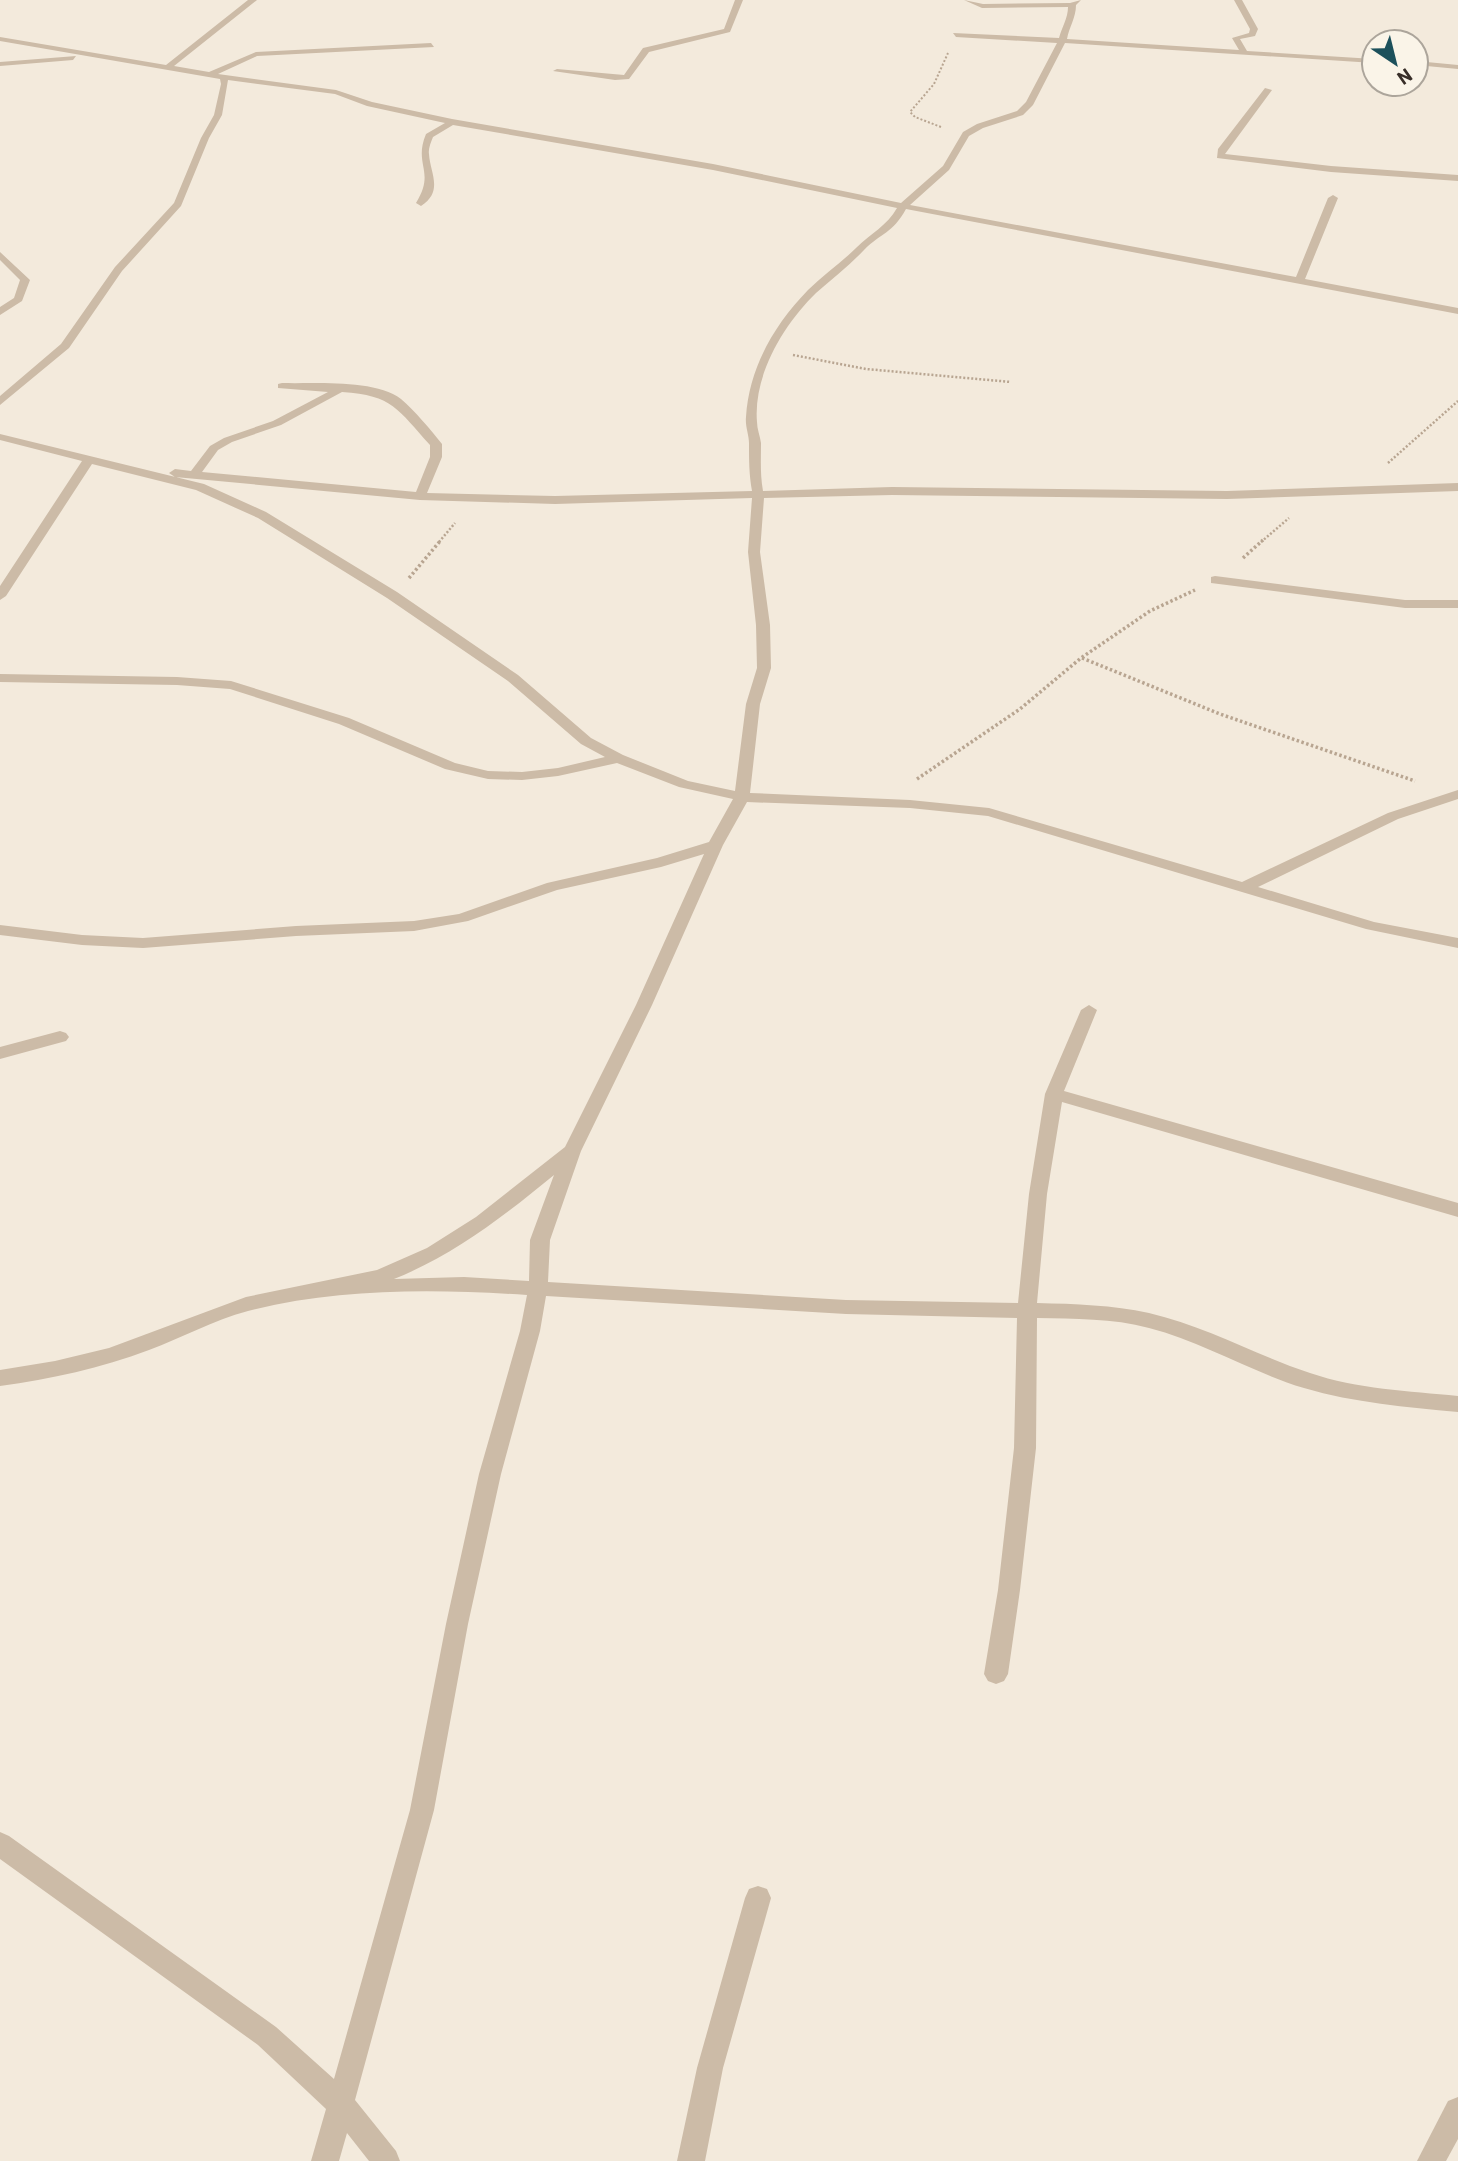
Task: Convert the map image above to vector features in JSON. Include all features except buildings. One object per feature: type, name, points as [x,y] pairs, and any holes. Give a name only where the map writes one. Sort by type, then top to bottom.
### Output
[{"type":"street","points":[[169,66],[190,53],[233,12],[253,0]]},
{"type":"street","points":[[557,71],[626,77],[646,50],[727,30],[739,0]]},
{"type":"street","points":[[325,2161],[422,1810],[457,1624],[490,1474],[530,1331],[538,1288],[540,1240],[572,1151],[645,1005],[715,845],[742,797],[753,704],[764,668],[763,625],[754,552],[758,494],[753,465],[755,441],[751,421],[754,389],[768,351],[784,326],[812,292],[841,269],[864,245],[892,225],[903,206],[946,168],[965,134],[980,126],[1020,113],[1030,103],[1063,39],[1075,2],[993,7],[976,6],[968,0]]},
{"type":"street","points":[[1238,0],[1254,29],[1252,34],[1236,38],[1245,54]]},
{"type":"street","points":[[956,35],[1063,39],[1360,60]]},
{"type":"street","points":[[0,39],[223,77],[336,92],[370,104],[452,122],[712,167],[1458,311]]},
{"type":"street","points":[[211,74],[256,54],[430,45]]},
{"type":"street","points":[[0,64],[108,56]]},
{"type":"street","points":[[1430,64],[1458,67]]},
{"type":"street","points":[[0,402],[65,346],[117,268],[178,204],[191,179],[205,138],[218,115],[225,84],[223,77]]},
{"type":"street","points":[[1268,90],[1221,151],[1220,156],[1331,169],[1458,178]]},
{"type":"street","points":[[421,203],[429,190],[431,176],[424,153],[429,136],[452,122]]},
{"type":"street","points":[[1299,282],[1319,240],[1321,225],[1334,198]]},
{"type":"street","points":[[0,255],[25,280],[18,299],[0,312]]},
{"type":"street","points":[[282,386],[364,390],[396,401],[436,444],[436,457],[420,496]]},
{"type":"street","points":[[195,473],[214,448],[228,440],[278,423],[340,389]]},
{"type":"street","points":[[0,437],[200,488],[261,515],[391,595],[513,678],[586,741],[618,758],[684,784],[742,797],[863,802],[989,812],[1372,926],[1458,943]]},
{"type":"street","points":[[0,596],[88,461]]},
{"type":"street","points":[[136,471],[195,473],[420,496],[599,501],[892,491],[1132,496],[1458,487]]},
{"type":"street","points":[[1215,580],[1405,604],[1458,604]]},
{"type":"street","points":[[0,678],[177,681],[231,685],[344,721],[450,766],[488,775],[522,776],[558,772],[618,758]]},
{"type":"street","points":[[1243,888],[1393,817],[1456,794]]},
{"type":"street","points":[[0,930],[82,940],[143,943],[296,930],[414,926],[461,918],[553,886],[661,862],[715,845]]},
{"type":"street","points":[[996,1674],[1009,1590],[1025,1448],[1027,1310],[1038,1194],[1054,1094],[1089,1010]]},
{"type":"street","points":[[0,1053],[60,1037]]},
{"type":"street","points":[[1054,1094],[1458,1210]]},
{"type":"street","points":[[0,1378],[71,1366],[111,1354],[248,1303],[339,1288],[384,1275],[424,1257],[490,1216],[572,1151]]},
{"type":"street","points":[[339,1288],[464,1284],[833,1307],[1104,1312],[1150,1321],[1239,1352],[1305,1380],[1384,1397],[1458,1404]]},
{"type":"street","points":[[0,1844],[267,2036],[342,2105],[386,2161]]},
{"type":"street","points":[[691,2161],[710,2068],[758,1898]]},
{"type":"street","points":[[1430,2161],[1458,2111]]},
{"type":"path","points":[[956,35],[934,84],[910,112],[915,117],[965,134]]},
{"type":"path","points":[[768,351],[866,369],[1011,382]]},
{"type":"path","points":[[1355,489],[1367,476],[1394,459],[1458,401]]},
{"type":"path","points":[[863,802],[922,777],[1020,709],[1081,658],[1150,611],[1215,580],[1286,523],[1312,490]]},
{"type":"path","points":[[391,595],[476,498]]},
{"type":"path","points":[[1081,658],[1220,714],[1456,794]]}]
